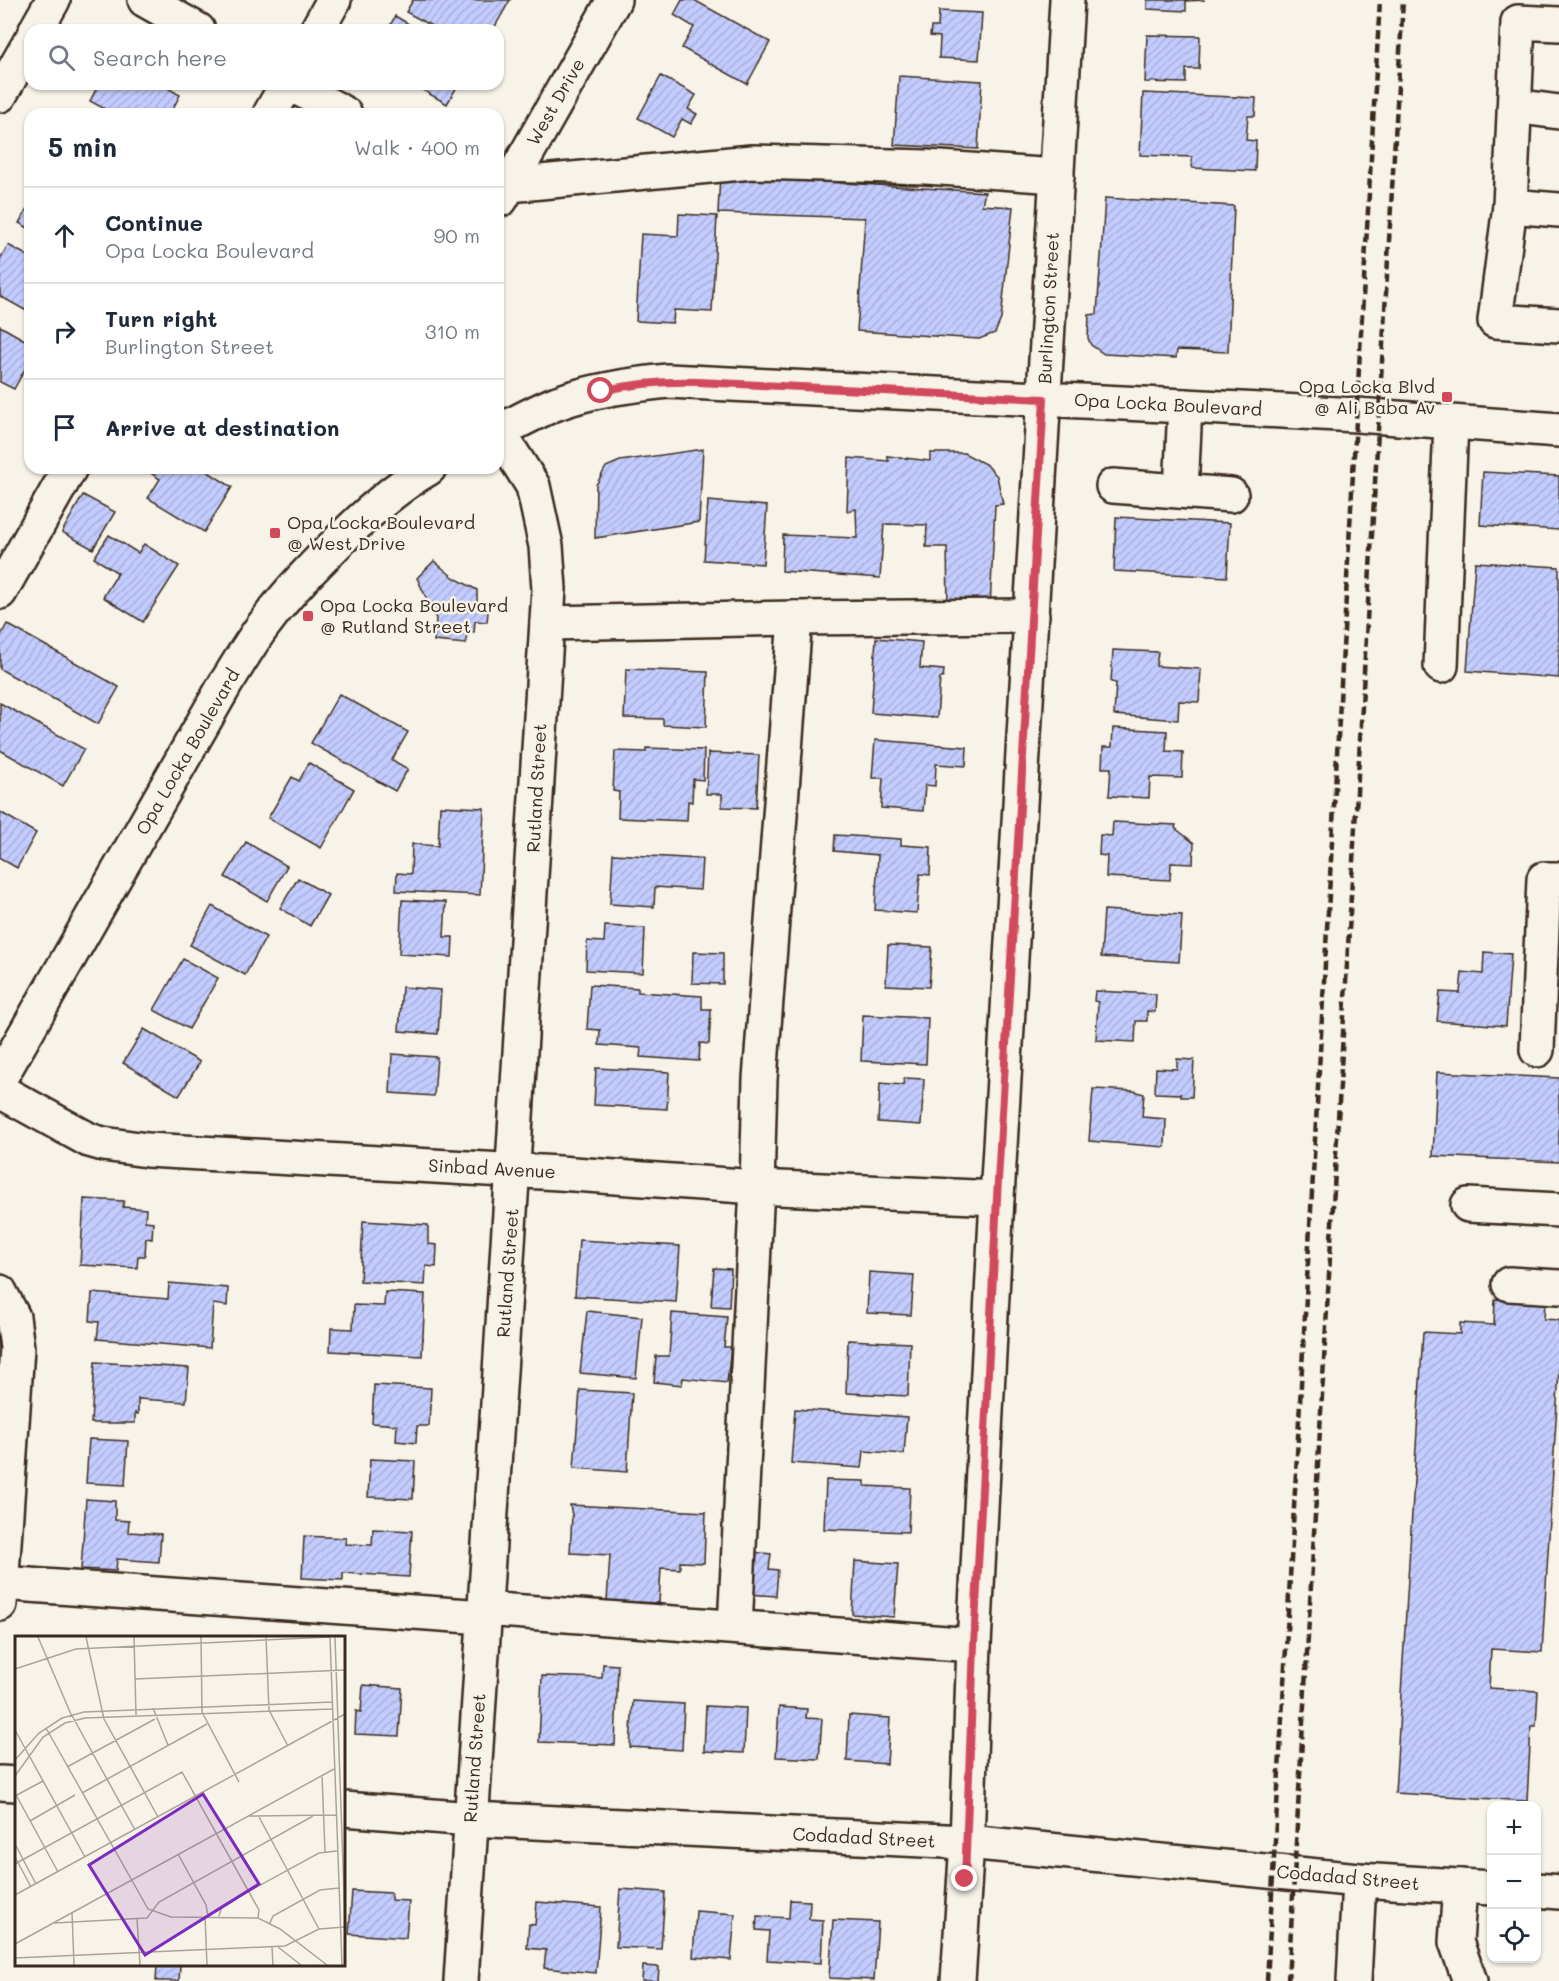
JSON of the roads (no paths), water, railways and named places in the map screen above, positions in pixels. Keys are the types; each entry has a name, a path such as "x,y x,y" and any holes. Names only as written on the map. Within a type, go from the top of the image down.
{"street":[{"path":"39,24 53,0"},
{"path":"146,0 188,24"},
{"path":"320,24 334,0"},
{"name":"West Drive","path":"504,188 614,0"},
{"name":"Burlington Street","path":"958,1981 967,1842 974,1645 997,1198 1067,0"},
{"path":"1559,24 1518,22 1510,206 1495,321 1559,325"},
{"path":"0,95 24,53"},
{"path":"274,108 285,90"},
{"path":"300,90 334,108"},
{"path":"1515,106 1559,111"},
{"path":"504,191 667,168 752,162 927,167 1057,176"},
{"path":"1510,206 1559,210"},
{"name":"Opa Locka Boulevard","path":"504,429 557,403 623,386 668,381 1185,406 1559,430"},
{"path":"1181,491 1185,406"},
{"path":"1441,666 1451,422"},
{"name":"Rutland Street","path":"461,1981 515,1170 547,623 546,546 537,500 533,486 504,441"},
{"path":"0,592 67,474"},
{"name":"Opa Locka Boulevard","path":"0,1078 8,1044 254,639 308,572 357,524 420,474"},
{"path":"1113,486 1231,495"},
{"path":"547,623 1032,616"},
{"path":"735,1627 757,1187 760,1079 795,618"},
{"path":"1537,1050 1544,879 1559,879"},
{"name":"Sinbad Avenue","path":"0,1091 89,1140 128,1148 515,1170 757,1187 997,1198"},
{"path":"1468,1205 1559,1210"},
{"path":"1509,1284 1559,1287"},
{"path":"0,1292 13,1317 17,1348 1,1594 484,1613 735,1627 974,1645"},
{"path":"0,1783 15,1784"},
{"name":"Codadad Street","path":"345,1809 471,1819 967,1842 1359,1880 1476,1887"},
{"path":"1354,1981 1359,1880"},
{"path":"1470,1981 1456,1942 1476,1887"},
{"path":"1541,1890 1559,1892"}],"railway":[{"path":"1267,1981 1380,0"},
{"path":"1288,1981 1403,0"}],"place":[{"name":"Opa Locka Blvd @ Ali Baba Av","path":"1447,397"},
{"name":"Opa Locka Boulevard @ West Drive","path":"275,533"},
{"name":"Opa Locka Boulevard @ Rutland Street","path":"308,616"}]}
